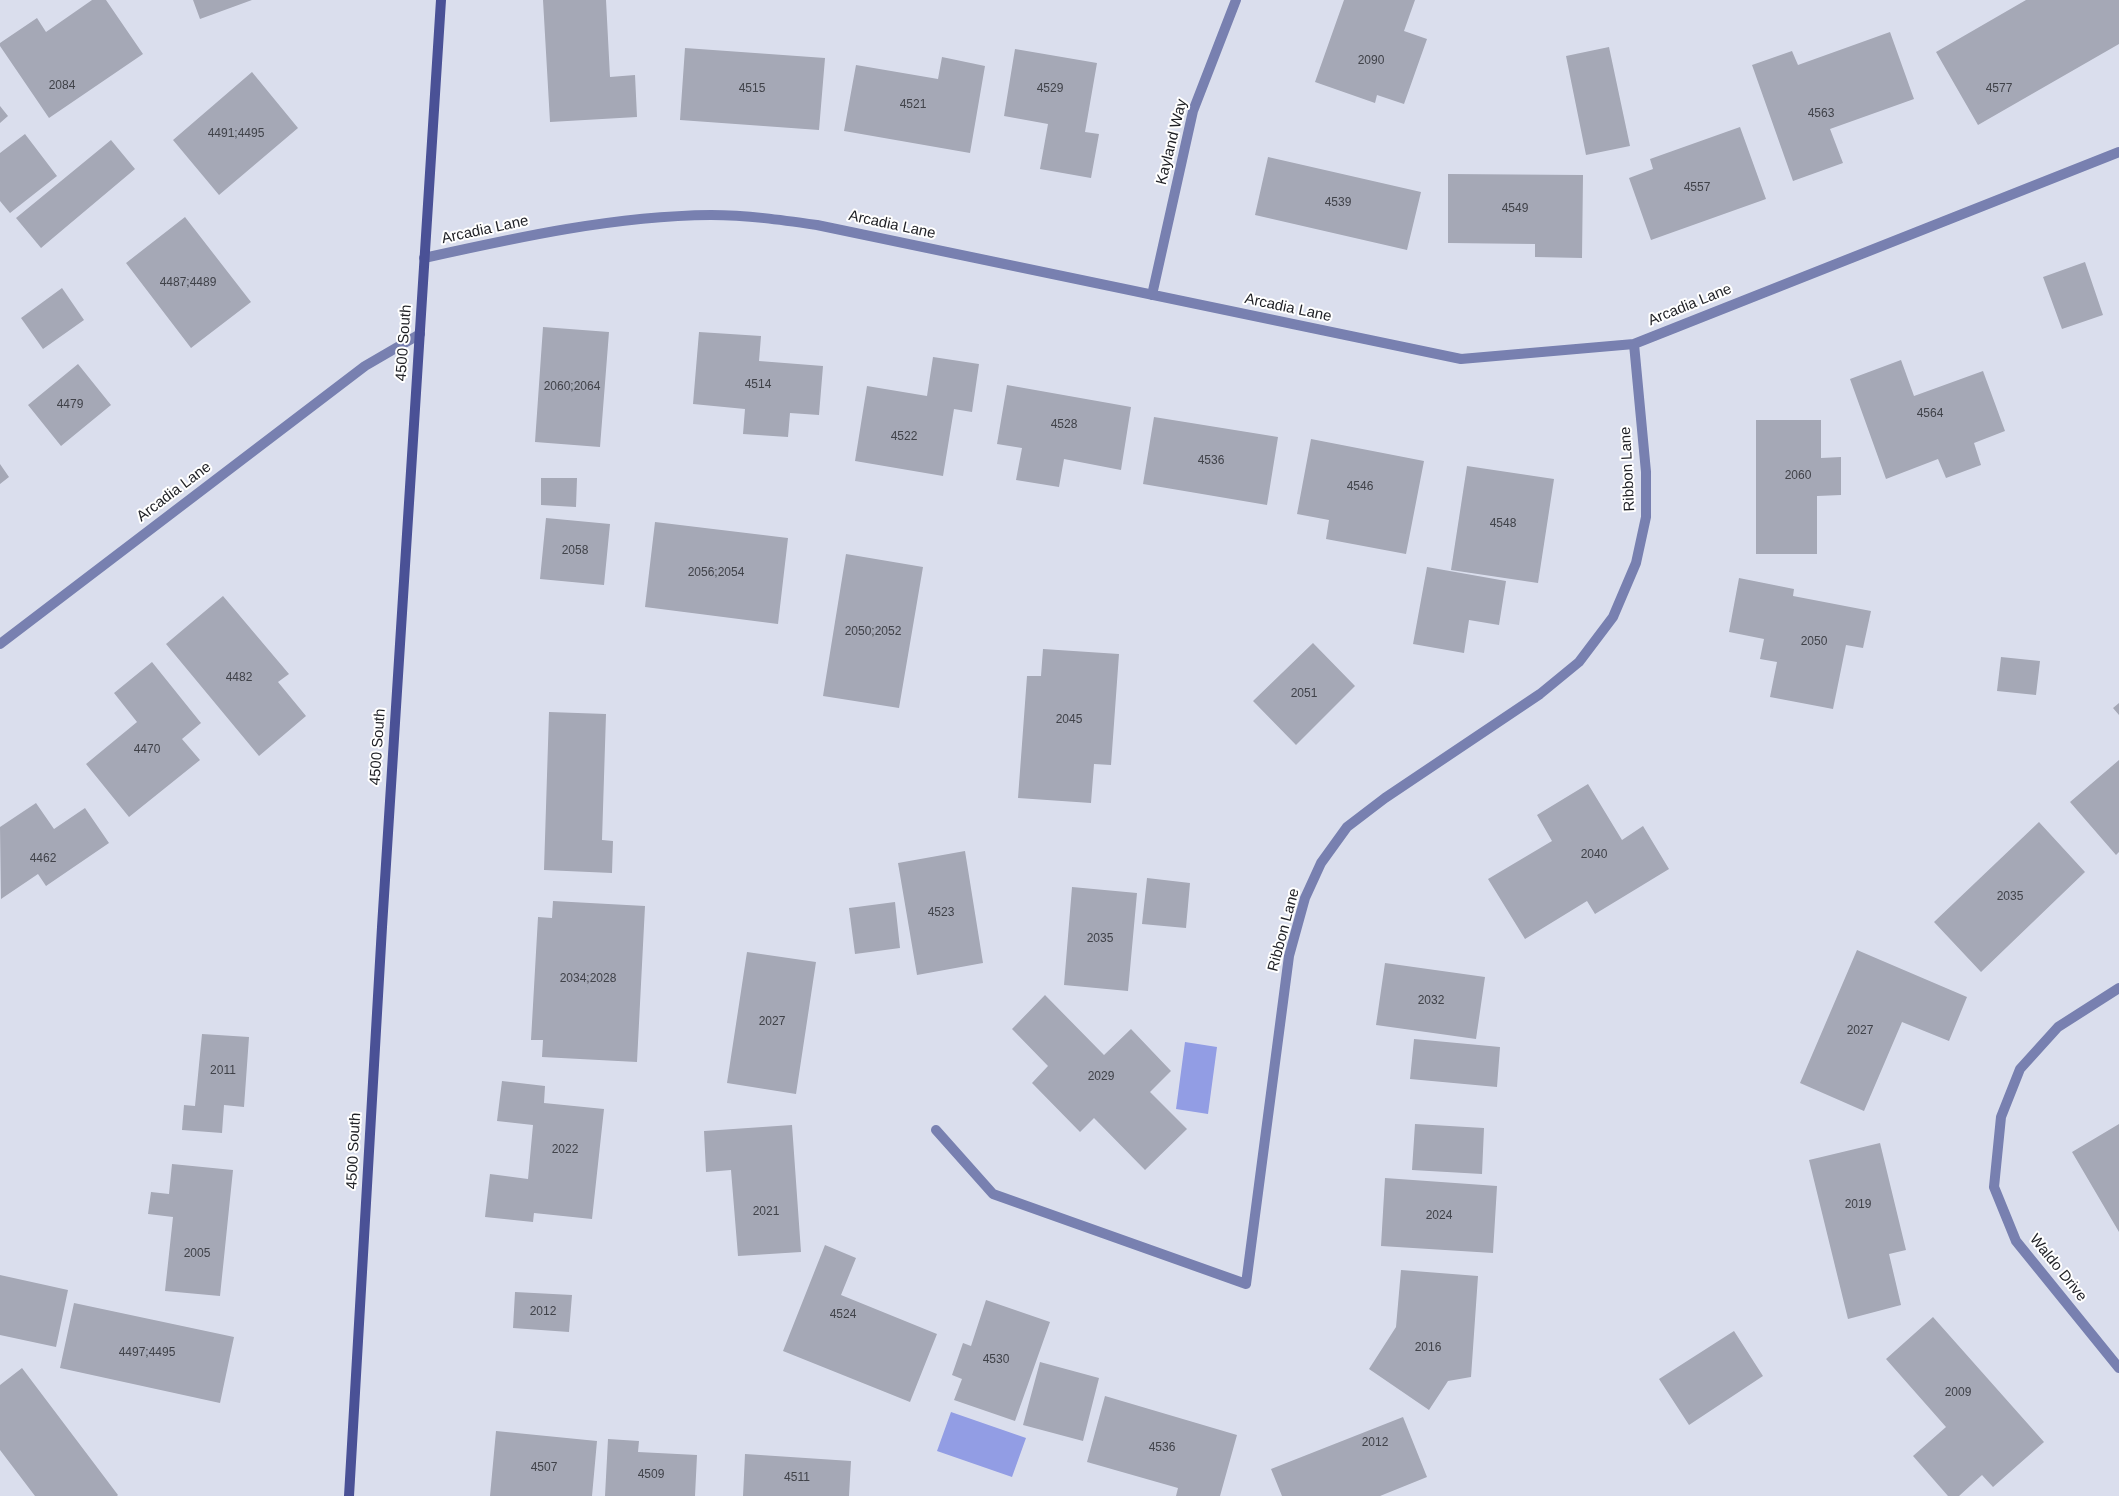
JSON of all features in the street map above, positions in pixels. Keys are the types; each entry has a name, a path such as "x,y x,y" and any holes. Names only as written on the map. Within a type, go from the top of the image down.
{"main road":[{"name":"4500 South","path":"349,1496 382,918 441,0"}],"street":[{"name":"Kayland Way","path":"1152,295 1193,111 1236,0"},
{"name":"Arcadia Lane","path":"424,258 515,238 599,224 711,215 750,217 817,225 1461,360 1634,344 2119,152"},
{"name":"Arcadia Lane","path":"0,644 365,366 420,334"},
{"name":"Ribbon Lane","path":"936,1130 993,1194 1246,1284 1289,956 1306,898 1321,863 1346,827 1385,798 1540,694 1579,662 1613,617 1636,563 1646,516 1646,472 1634,344"},
{"name":"Waldo Drive","path":"2119,988 2058,1027 2020,1069 2000,1117 1994,1188 2016,1241 2119,1368"}],"water":[{"path":"1185,1042 1217,1047 1208,1114 1176,1109"},
{"path":"951,1412 1026,1438 1012,1477 937,1451"}],"building":[{"path":"92,0 106,0 143,54 49,118 0,46 0,43 37,18 46,32"},
{"path":"193,0 252,0 200,19"},
{"path":"543,0 606,0 610,77 635,75 637,117 550,122"},
{"path":"1344,0 1415,0 1404,31 1427,39 1404,104 1377,95 1375,103 1315,82"},
{"path":"2026,0 2119,0 2119,44 1978,125 1936,52"},
{"path":"1890,32 1914,99 1830,129 1843,163 1793,181 1752,65 1792,51 1798,65"},
{"path":"1609,47 1630,146 1586,155 1566,56"},
{"path":"685,48 825,58 819,130 680,120"},
{"path":"1015,49 1097,63 1085,132 1099,134 1091,178 1040,169 1048,124 1004,116"},
{"path":"942,57 985,66 970,153 844,131 856,65 938,79"},
{"path":"252,72 298,128 219,195 173,140"},
{"path":"0,106 8,116 0,123"},
{"path":"1740,127 1766,199 1651,240 1629,178 1653,169 1650,159"},
{"path":"25,134 57,176 10,213 0,201 0,153"},
{"path":"111,140 135,169 41,248 16,218"},
{"path":"1268,157 1421,192 1407,250 1255,215"},
{"path":"1448,174 1583,175 1582,258 1535,257 1535,244 1448,243"},
{"path":"185,217 251,302 191,348 126,263"},
{"path":"2085,262 2103,315 2062,329 2043,277"},
{"path":"62,288 84,320 43,349 21,318"},
{"path":"543,327 609,332 600,447 535,442"},
{"path":"699,332 761,336 759,361 823,366 819,415 790,413 788,437 743,434 745,409 693,404"},
{"path":"933,357 979,364 972,412 954,409 943,476 855,461 867,386 927,396"},
{"path":"1901,360 1914,396 1983,371 2005,431 1974,443 1981,465 1946,478 1938,459 1886,479 1850,379"},
{"path":"78,364 111,405 61,446 28,405"},
{"path":"1007,385 1131,407 1121,470 1064,459 1059,487 1016,480 1022,448 997,444"},
{"path":"1154,417 1278,437 1267,505 1143,484"},
{"path":"1756,420 1821,420 1821,458 1841,457 1841,495 1817,496 1817,554 1756,554"},
{"path":"1311,439 1424,461 1406,554 1326,539 1329,520 1297,514"},
{"path":"0,464 9,477 0,484"},
{"path":"1467,466 1554,479 1538,583 1451,570"},
{"path":"541,478 577,478 576,507 541,505"},
{"path":"546,518 610,524 604,585 540,579"},
{"path":"655,522 788,538 778,624 645,607"},
{"path":"846,554 923,567 899,708 823,696"},
{"path":"1427,567 1506,581 1499,625 1469,620 1464,653 1413,644"},
{"path":"1739,578 1794,589 1793,596 1871,611 1863,648 1846,645 1833,709 1770,697 1777,662 1760,659 1764,639 1729,632"},
{"path":"223,596 289,674 278,682 306,716 259,756 166,644"},
{"path":"1313,643 1355,686 1296,745 1253,701"},
{"path":"1043,649 1119,654 1111,765 1094,764 1091,803 1018,798 1027,676 1041,676"},
{"path":"2001,657 2040,661 2036,695 1997,691"},
{"path":"152,662 201,723 182,739 200,760 129,817 86,764 137,722 114,693"},
{"path":"2119,703 2119,715 2113,708"},
{"path":"549,712 606,714 602,840 613,841 612,873 544,870"},
{"path":"2119,760 2119,852 2116,855 2070,802"},
{"path":"1588,784 1622,840 1643,826 1669,869 1595,914 1587,901 1525,939 1488,879 1552,841 1537,815"},
{"path":"36,803 54,829 85,808 109,843 46,886 38,874 1,899 0,827"},
{"path":"2039,822 2085,872 1981,972 1934,922"},
{"path":"965,851 983,963 917,975 898,863"},
{"path":"1147,878 1190,883 1186,928 1142,924"},
{"path":"1072,887 1137,893 1128,991 1064,985"},
{"path":"553,901 645,906 637,1062 542,1057 543,1040 531,1040 538,917 552,918"},
{"path":"895,902 900,948 855,954 849,908"},
{"path":"1857,950 1967,997 1949,1041 1902,1022 1864,1111 1800,1083"},
{"path":"747,952 816,962 796,1094 727,1083"},
{"path":"1385,963 1485,977 1476,1039 1376,1025"},
{"path":"1045,995 1104,1055 1131,1029 1171,1071 1150,1092 1187,1129 1145,1170 1094,1118 1080,1132 1032,1083 1048,1066 1012,1029"},
{"path":"202,1034 249,1037 244,1107 224,1105 222,1133 182,1130 184,1105 195,1106"},
{"path":"1414,1039 1500,1047 1497,1087 1410,1079"},
{"path":"502,1081 545,1086 544,1103 604,1109 592,1219 534,1213 533,1222 485,1217 490,1174 528,1179 533,1125 497,1121"},
{"path":"1415,1124 1484,1128 1482,1174 1412,1170"},
{"path":"2119,1124 2119,1232 2072,1152"},
{"path":"792,1125 801,1252 738,1256 731,1170 706,1172 704,1131"},
{"path":"1880,1143 1906,1250 1889,1254 1901,1305 1848,1319 1809,1160"},
{"path":"172,1164 233,1170 220,1296 165,1291 173,1217 148,1214 151,1192 169,1194"},
{"path":"1385,1178 1497,1186 1493,1253 1381,1246"},
{"path":"825,1245 856,1258 841,1295 937,1334 910,1402 783,1351"},
{"path":"1401,1270 1478,1276 1471,1377 1448,1381 1429,1410 1369,1369 1396,1327"},
{"path":"0,1275 68,1290 56,1347 0,1335"},
{"path":"515,1292 572,1295 569,1332 513,1328"},
{"path":"986,1300 1050,1322 1015,1421 954,1400 962,1379 952,1375 963,1343 971,1346"},
{"path":"74,1303 234,1337 220,1403 60,1368"},
{"path":"1933,1317 2044,1442 1993,1487 1982,1475 1959,1496 1948,1496 1913,1456 1946,1427 1886,1359"},
{"path":"1734,1331 1763,1376 1689,1425 1659,1379"},
{"path":"1040,1362 1099,1378 1083,1441 1023,1425"},
{"path":"22,1368 117,1496 35,1496 0,1450 0,1385"},
{"path":"1105,1396 1237,1435 1220,1496 1176,1496 1178,1488 1087,1462"},
{"path":"1403,1417 1427,1477 1380,1496 1282,1496 1271,1469"},
{"path":"496,1431 597,1441 592,1496 490,1496"},
{"path":"608,1439 639,1441 638,1452 697,1455 695,1496 605,1496"},
{"path":"745,1454 851,1461 849,1496 743,1496"}]}
